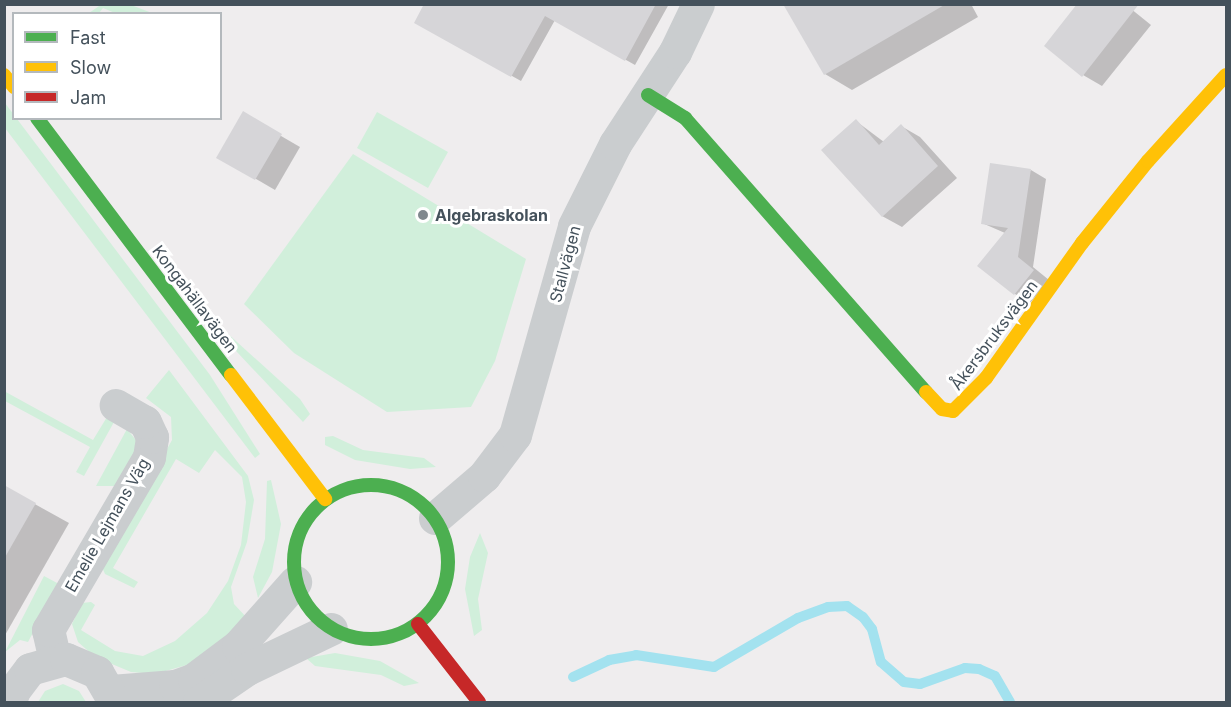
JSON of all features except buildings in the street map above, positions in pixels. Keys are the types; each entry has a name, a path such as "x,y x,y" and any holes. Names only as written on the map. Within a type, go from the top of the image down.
{"street":[{"name":"Stallvägen","path":"435,518 484,476 514,435 574,226 615,144 648,95 698,4"},
{"name":"Åkersbruksvägen","path":"648,95 685,118 927,393 942,409 953,411 986,378 1082,243 1148,161 1227,75"},
{"name":"Kongahällavägen","path":"39,120 325,499"},
{"name":"Emelie Lejmans Väg","path":"55,660 48,630 149,457 152,437 145,422 115,405"},
{"path":"375,484 409,494 435,518 447,549 448,565 440,598 418,624 375,640 352,637 331,629 315,616 295,582 293,558 298,536 309,515 325,499 340,490 375,484"},
{"path":"10,702 14,690 30,669 55,660 88,666 112,697 176,686 194,679 238,646 295,582"},
{"path":"418,624 479,702"},
{"path":"199,702 247,669 331,629"}],"green space":[{"path":"102,4 131,5 149,12 113,12 103,8 100,12 90,12"},
{"path":"5,103 12,112 12,120 18,120 210,375 260,454 255,458 5,128"},
{"path":"377,112 448,152 428,188 357,148"},
{"path":"353,154 526,259 495,361 471,407 387,412 294,353 244,304"},
{"path":"215,322 300,399 310,414 303,422 237,352"},
{"path":"169,370 248,476 254,500 247,542 231,587 234,604 247,618 208,659 155,674 131,672 95,657 78,642 72,624 82,603 91,602 95,605 81,630 115,651 143,656 175,641 207,613 228,581 241,545 246,502 242,477 215,450 199,473 176,459 113,568 138,582 134,588 105,574 102,567 172,440 171,417 146,398"},
{"path":"4,391 93,440 107,417 114,422 84,476 76,472 90,447 5,401"},
{"path":"127,429 139,444 115,486 96,486"},
{"path":"333,436 363,450 424,458 436,467 410,469 355,460 325,445 325,437"},
{"path":"271,480 281,524 272,572 258,598 253,577 265,539 267,481"},
{"path":"480,533 488,553 478,599 482,630 474,636 465,589 470,557"},
{"path":"44,576 59,584 28,642 20,640 5,652"},
{"path":"335,653 380,661 419,683 404,686 381,675 315,666 306,658"},
{"path":"63,684 79,691 86,702 38,702 45,691"}],"waterway":[{"path":"573,677 609,660 636,655 714,667 798,618 828,607 847,606 863,617 872,629 881,662 904,682 920,684 965,668 979,669 995,676 1010,702"}],"traffic: fast":[{"path":"648,95 685,118 926,392"},
{"path":"39,120 231,375"},
{"path":"371,485 386,486 401,491 426,507 442,532 447,547 448,562 447,577 442,592 426,617 401,633 386,638 371,639 356,638 341,633 316,617 300,592 295,577 294,562 295,547 300,532 316,507 341,491 356,486 371,485"}],"traffic: slow":[{"path":"4,75 12,85"},
{"path":"926,392 942,409 953,411 986,378 1082,243 1148,161 1226,75"},
{"path":"231,375 325,499"}],"traffic: jam":[{"path":"418,624 479,702"}],"place":[{"name":"Algebraskolan","path":"423,215"}]}
